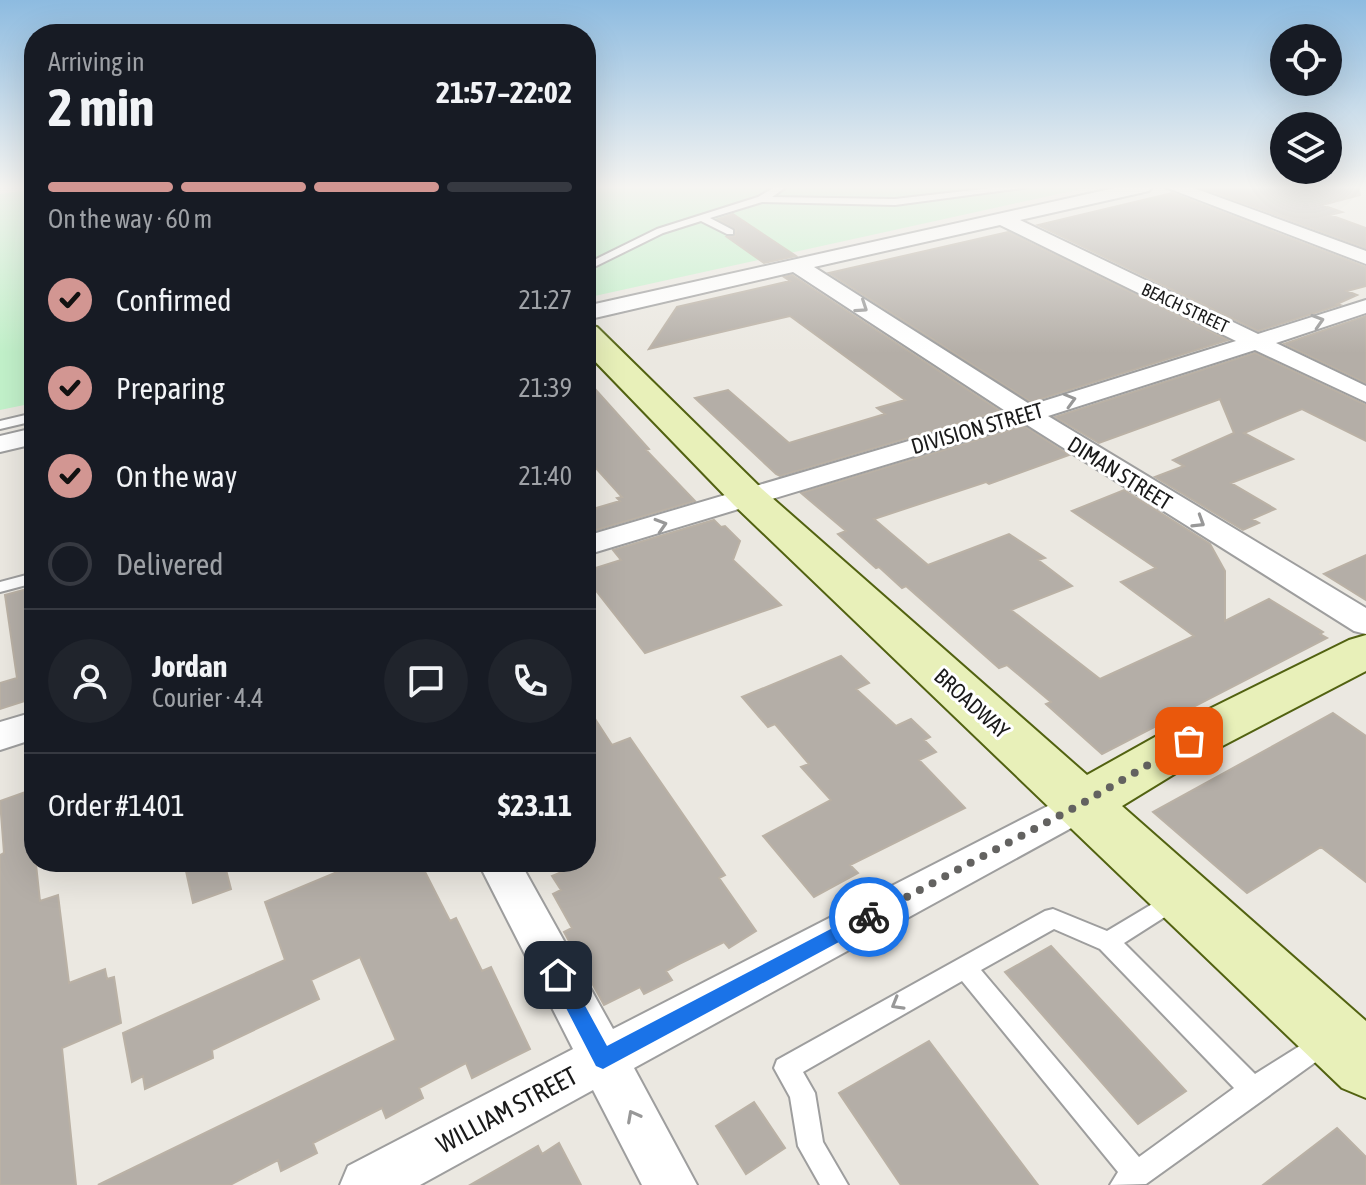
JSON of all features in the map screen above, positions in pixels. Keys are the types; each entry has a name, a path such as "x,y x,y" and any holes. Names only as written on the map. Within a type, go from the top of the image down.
{"main road":[{"name":"BROADWAY","path":"596,344 748,497 1349,1050"},
{"name":"WILLIAM STREET","path":"1081,804 1189,741 1366,651"}],"street":[{"path":"596,311 901,242"},
{"name":"BEACH STREET","path":"1050,242 1366,395"},
{"path":"1324,242 1366,258"},
{"name":"DIMAN STREET","path":"796,265 1026,413 1366,623"},
{"name":"DIVISION STREET","path":"596,543 1134,382 1366,306"},
{"path":"0,444 24,438"},
{"path":"0,736 24,728"},
{"name":"WILLIAM STREET","path":"367,1185 1081,804"},
{"path":"504,872 670,1185"}],"lane":[{"path":"596,263 634,242"},
{"path":"0,425 24,419"},
{"path":"0,587 24,581"},
{"path":"1108,942 1181,895"},
{"path":"835,1185 811,1146 802,1093 786,1068 1053,918 1108,942 1253,1090"},
{"path":"964,966 1130,1180 1253,1090 1349,1050"}],"green space":[{"path":"0,242 24,242 24,405 0,410"},
{"path":"596,242 839,242 596,296"}],"building":[{"path":"735,242 775,242 796,256 764,263"},
{"path":"963,242 1029,242 1228,340 1031,402 829,273"},
{"path":"1074,242 1301,242 1366,267 1366,286 1347,291 1357,295 1337,304 1340,305 1258,331"},
{"path":"1350,242 1366,242 1366,248"},
{"path":"792,275 1000,411 780,476 776,474 695,398 728,390 789,443 885,414 877,408 905,400 790,316 649,349 677,307 790,281 784,277"},
{"path":"1366,316 1366,383 1284,344"},
{"path":"1255,353 1366,405 1366,441 1302,409 1244,433 1293,459 1231,483 1275,509 1252,519 1259,523 1243,530 1155,477 1184,466 1173,460 1234,433 1220,399 1099,443 1055,417"},
{"path":"596,390 649,449 646,450 695,501 596,530 596,508 620,501 617,498 622,497 596,468"},
{"path":"1024,426 1069,455 989,484 986,482 874,519 928,565 1009,534 1045,558 1038,560 1072,586 1011,610 1100,679 1194,636 1121,582 1156,568 1072,511 1124,490 1210,544 1225,571 1225,621 1269,599 1323,632 1320,634 1327,638 1102,754 1046,704 1051,702 1007,665 999,668 906,586 902,588 879,567 876,568 838,534 846,531 801,493"},
{"path":"714,520 740,541 733,560 781,605 645,653 596,591 596,568 621,560 613,550"},
{"path":"1366,555 1366,600 1324,574"},
{"path":"24,590 24,701 0,709 0,683 17,678 5,595"},
{"path":"841,656 869,683 856,689 896,726 911,719 930,737 924,740 936,752 919,760 965,808 850,865 858,873 814,897 763,836 831,800 801,767 809,764 775,724 768,727 742,697"},
{"path":"1333,713 1366,736 1366,882 1321,847 1247,893 1153,812"},
{"path":"596,720 612,745 630,738 725,875 719,878 756,931 729,948 724,942 666,971 672,980 644,994 640,987 604,1005 564,932 572,928 553,894 561,890 552,876 562,872 596,872"},
{"path":"24,792 24,872 37,872 40,901 58,895 69,983 105,969 107,979 114,977 121,1023 62,1048 76,1185 0,1185 0,855 4,853 0,801"},
{"path":"186,872 227,872 231,889 193,903"},
{"path":"337,872 425,872 450,921 456,918 482,971 491,967 530,1049 472,1078 466,1063 419,1088 423,1098 386,1118 382,1108 313,1143 317,1153 281,1171 278,1160 230,1185 98,1185 396,1040 360,957 311,980 319,999 212,1050 213,1058 145,1089 143,1076 132,1082 123,1033 285,960 265,902"},
{"path":"1051,946 1186,1091 1138,1124 1005,972"},
{"path":"929,1041 1038,1185 901,1185 839,1093"},
{"path":"754,1102 785,1148 746,1174 716,1126"},
{"path":"1337,1128 1366,1157 1366,1185 1263,1185"},
{"path":"559,1143 581,1185 470,1185 538,1146 542,1154"}],"way so far":[{"path":"869,917 1081,804 1189,741"}],"route":[{"path":"558,975 603,1059 869,917"}]}
